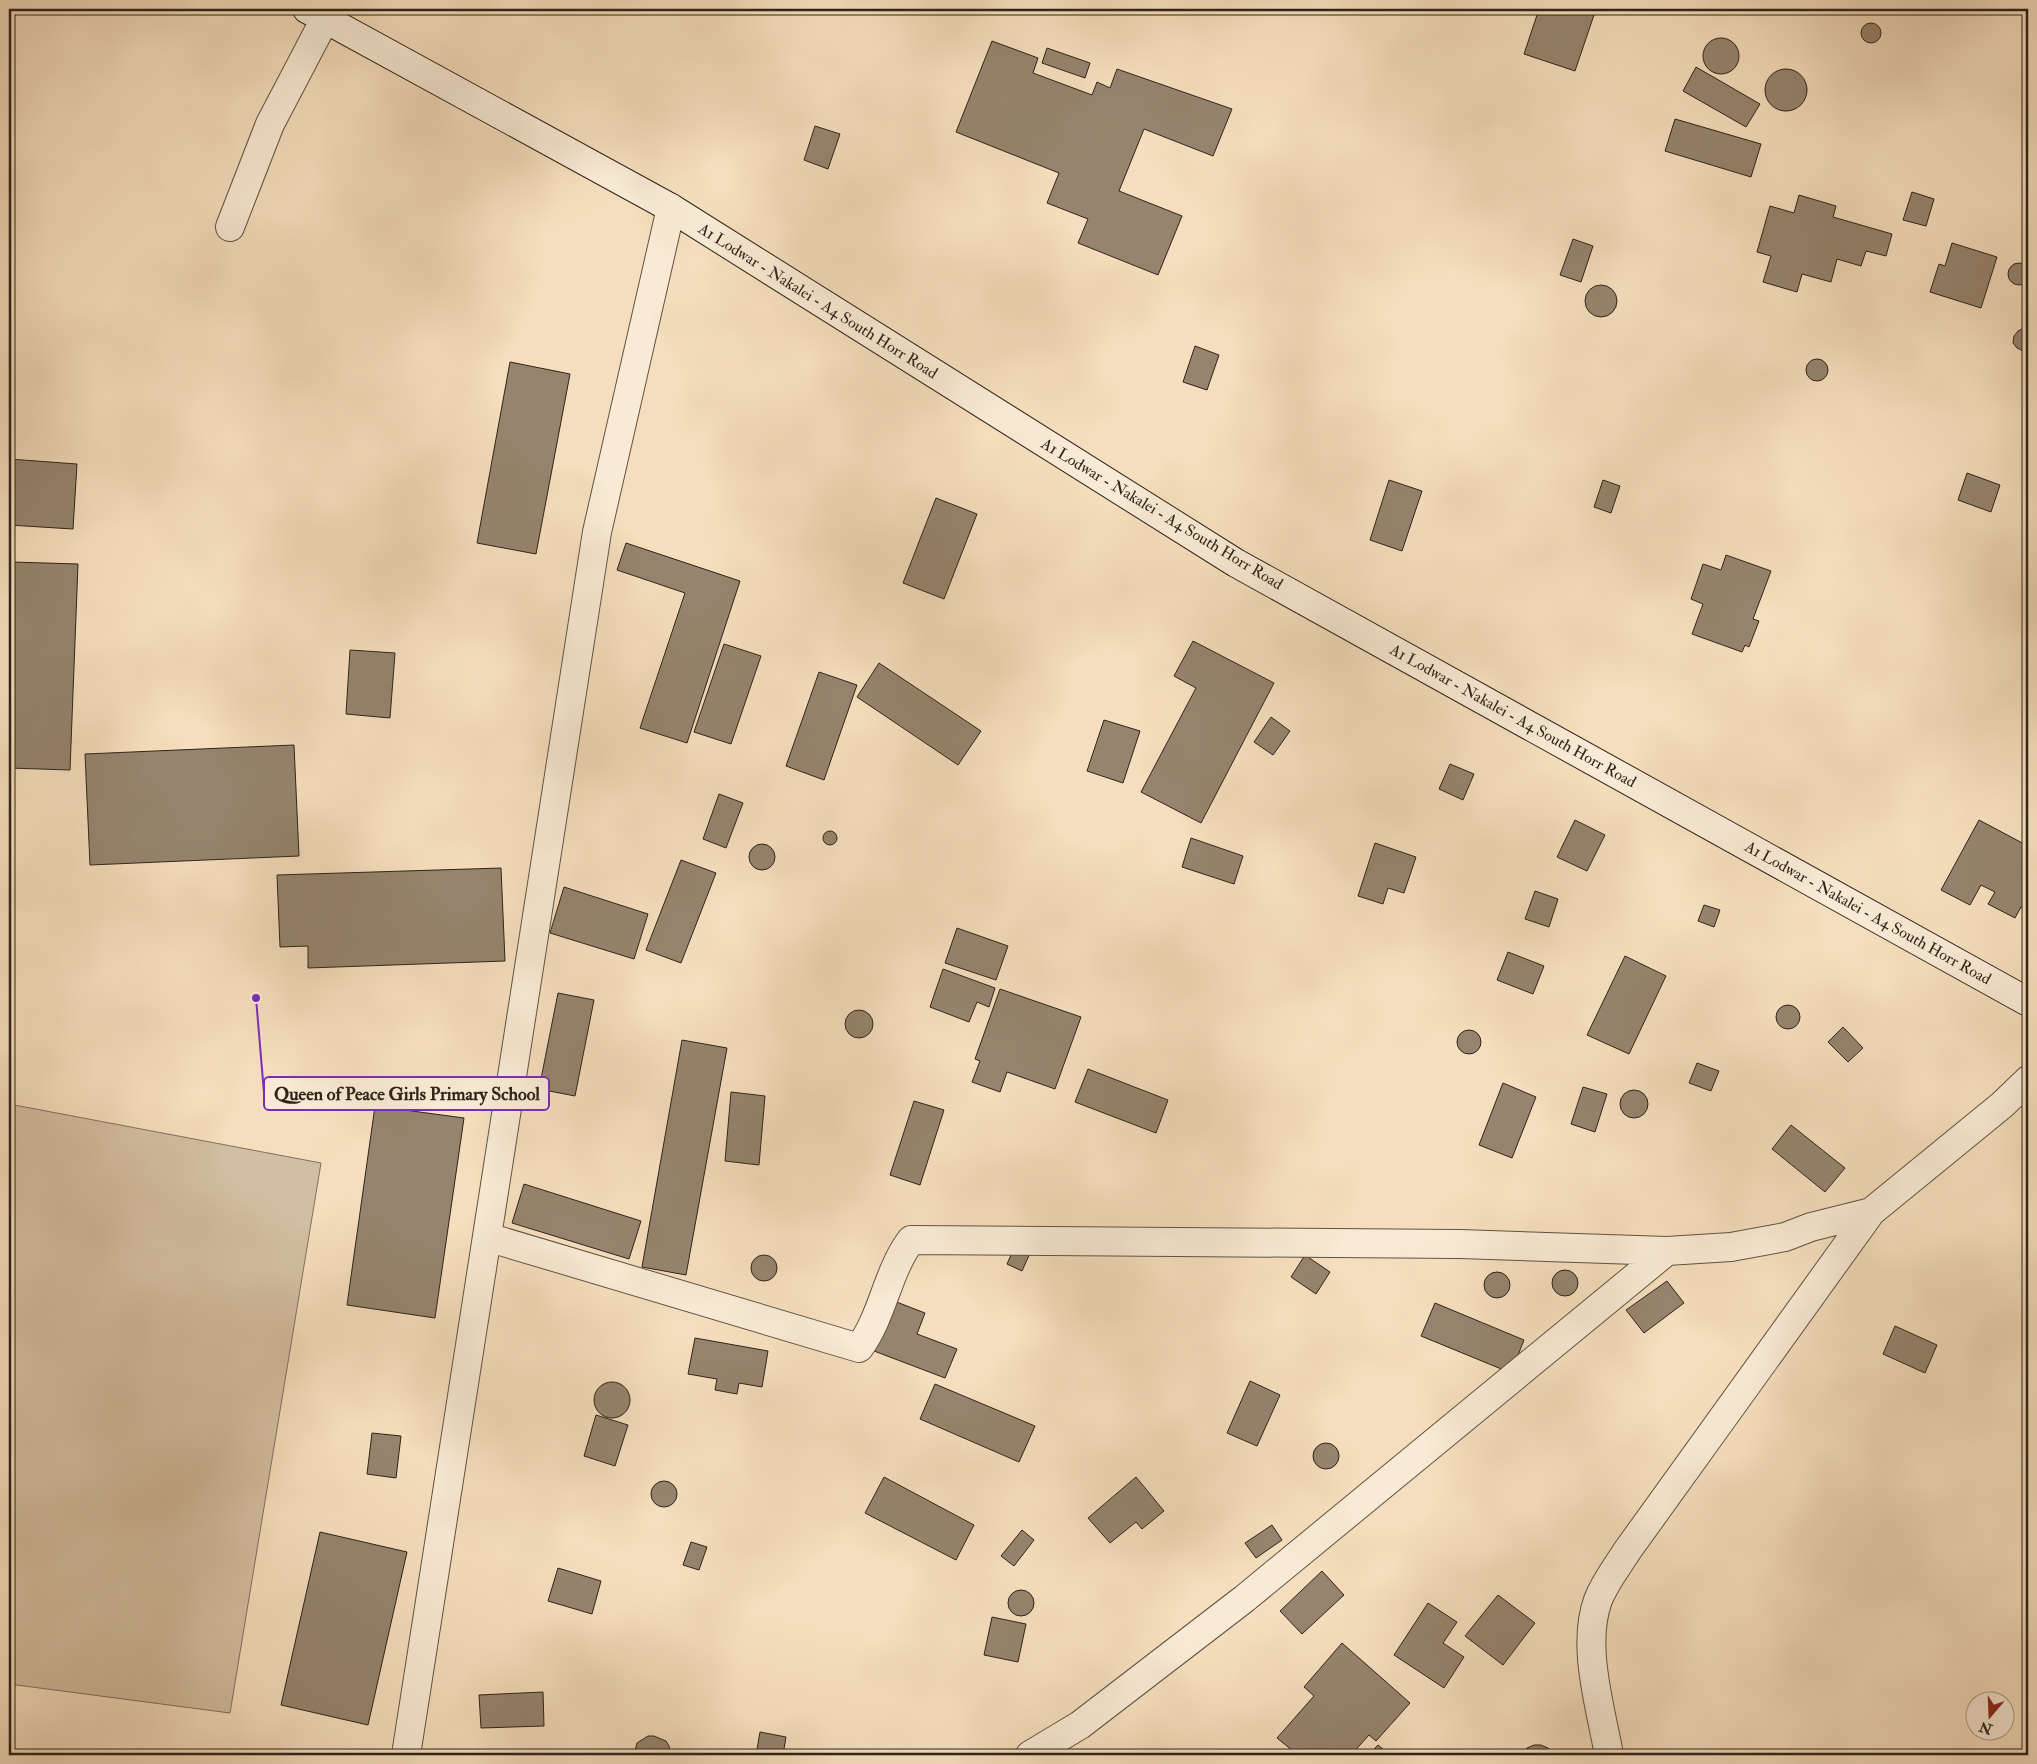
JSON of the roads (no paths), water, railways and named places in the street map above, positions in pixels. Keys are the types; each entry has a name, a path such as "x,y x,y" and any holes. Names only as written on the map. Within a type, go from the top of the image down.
{"street":[{"name":"A1 Lodwar - Nakalei - A4 South Horr Road","path":"316,14 671,208 1236,563 2028,1002"},
{"path":"230,228 270,124 316,14"},
{"path":"406,1755 597,532 671,208"},
{"path":"1609,1755 1592,1662 1593,1616 1604,1585 1871,1212 2002,1106 2028,1080"},
{"path":"487,1236 859,1348 866,1339 892,1276 911,1240 1460,1244 1667,1251 1731,1247 1759,1243 1871,1212"},
{"path":"1030,1755 1080,1726 1244,1599 1667,1251"}],"place":[{"name":"Queen of Peace Girls Primary School","path":"256,998"}]}
